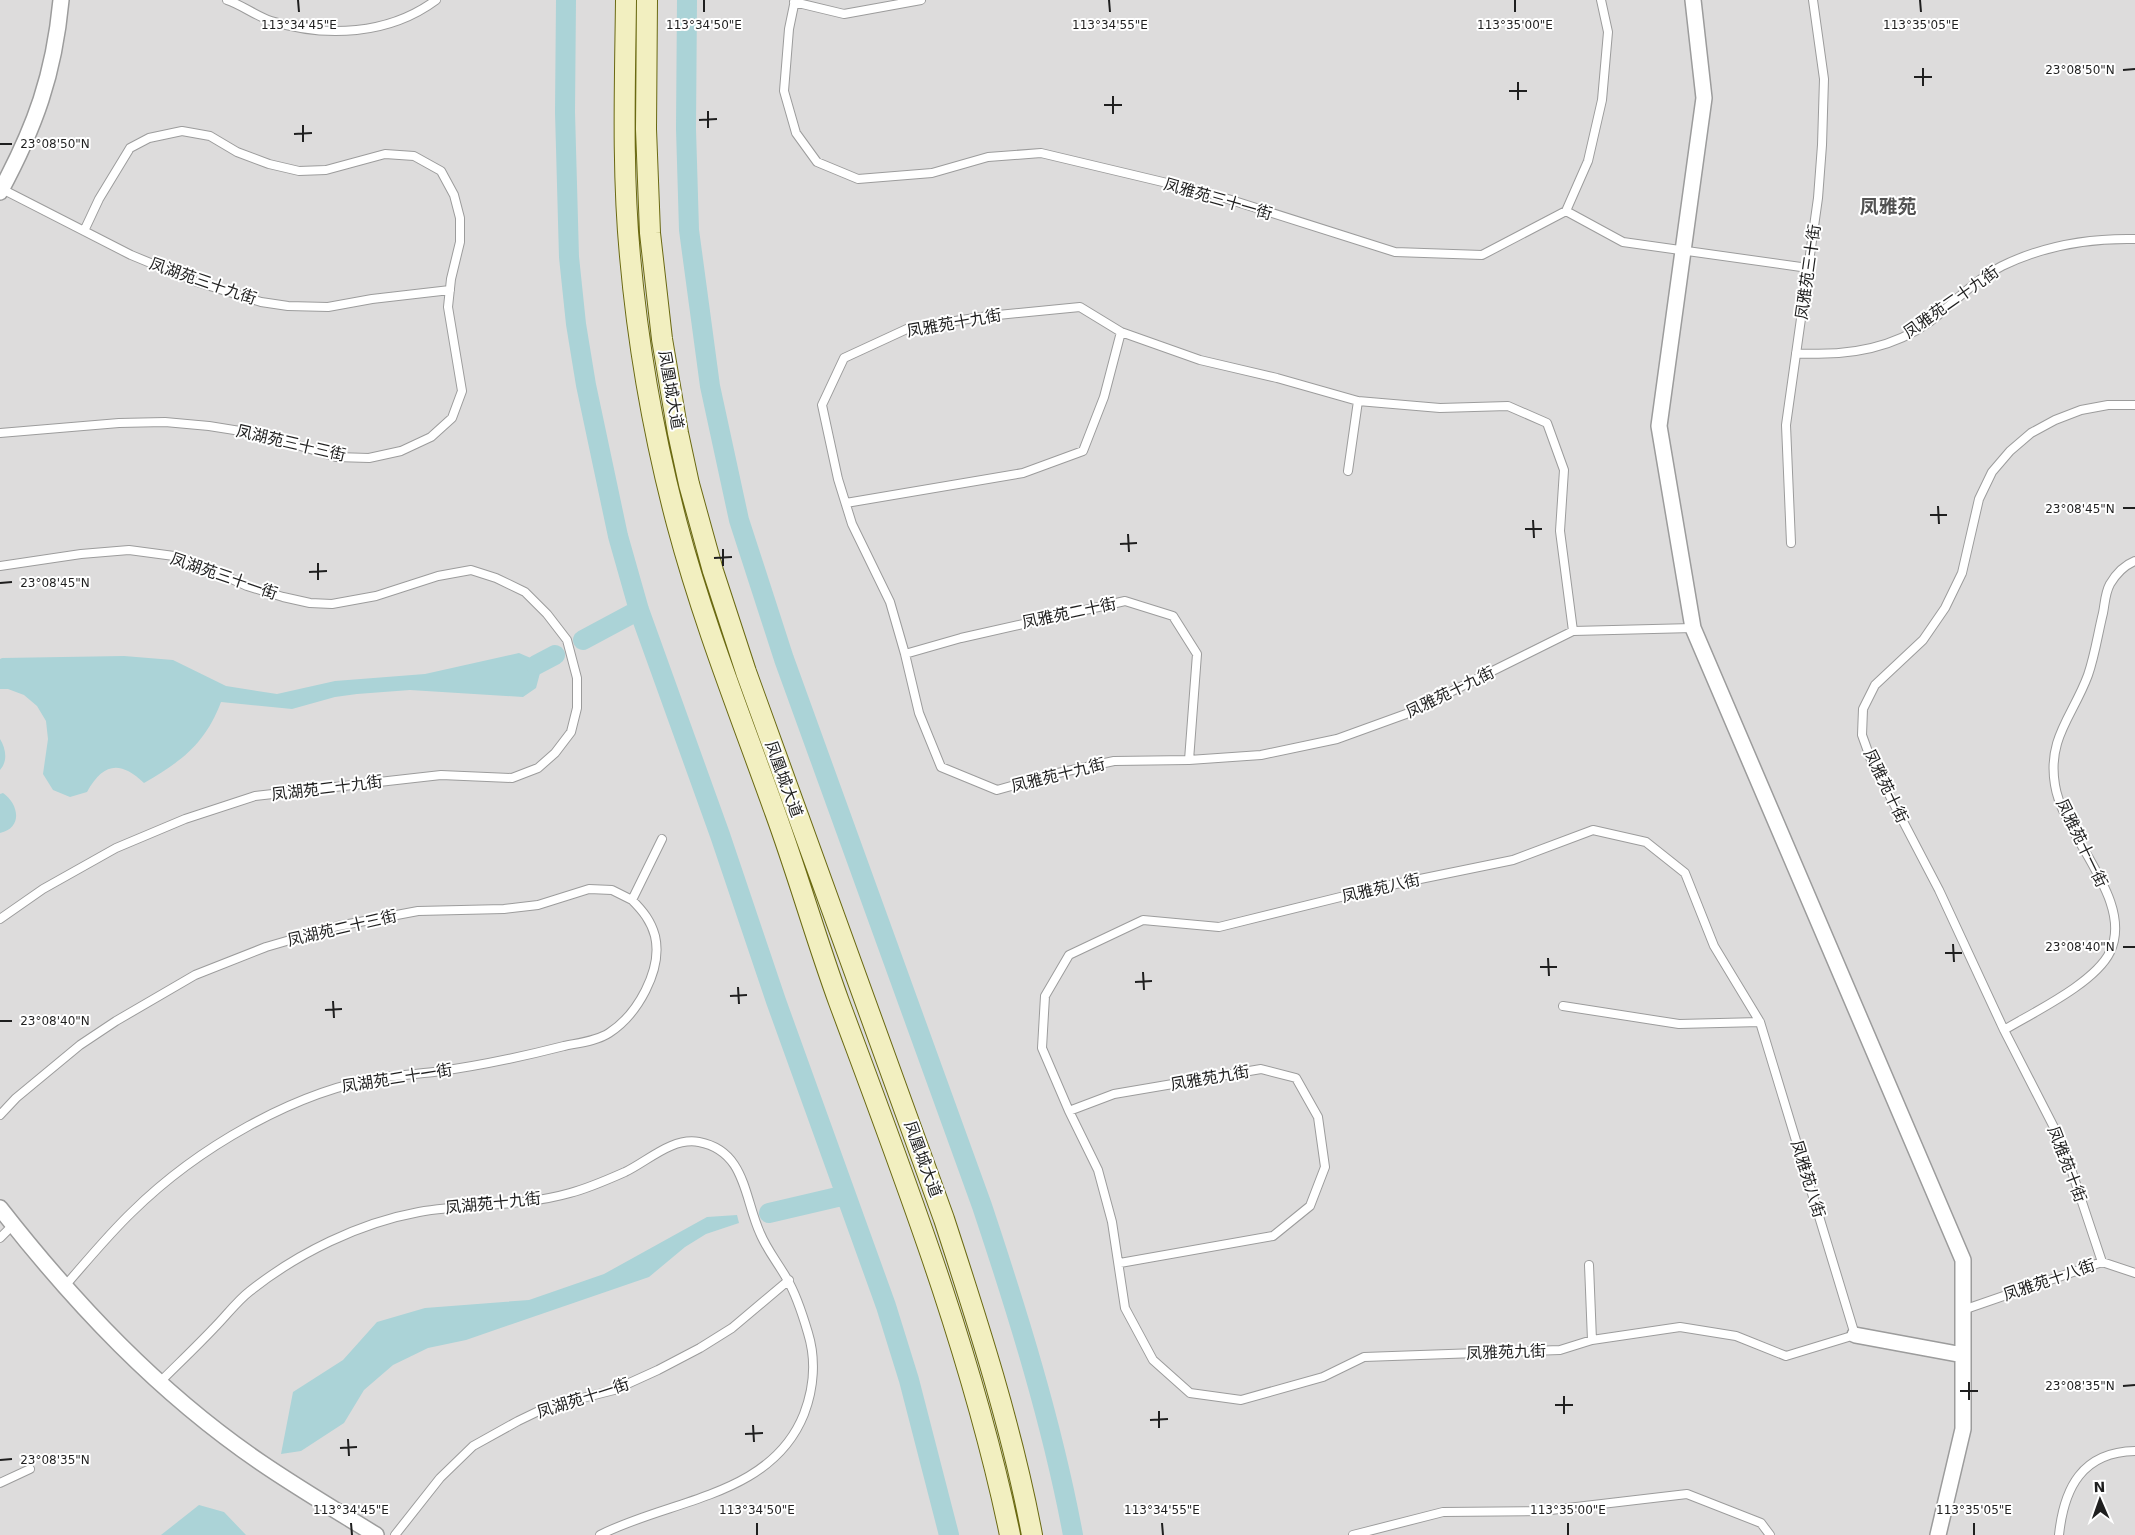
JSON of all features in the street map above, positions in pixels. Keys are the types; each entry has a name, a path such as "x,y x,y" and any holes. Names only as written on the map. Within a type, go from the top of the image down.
{"main road":[{"name":"凤凰城大道","path":"626,0 624,112 629,252 645,374 676,522 696,592 732,697 777,816 832,982 942,1287 972,1381 1010,1535"},
{"name":"凤凰城大道","path":"647,0 646,129 650,233 671,393 700,530 746,672 947,1228 972,1304 1010,1438 1032,1535"}],"street":[{"path":"1,190 28,137 48,83 54,55 61,0"},
{"path":"1693,0 1704,98 1659,426 1693,628 1964,1260 1963,1429 1938,1535"},
{"path":"0,1208 64,1288 100,1326 160,1382 260,1462 376,1535"},
{"path":"1855,1335 1963,1355"}],"lane":[{"path":"227,0 270,21 310,31 343,31 392,22 436,0"},
{"path":"795,1 844,14 920,0"},
{"path":"1601,0 1608,32 1602,100 1588,161 1566,211 1623,242 1808,268"},
{"name":"凤雅苑三十街","path":"1791,543 1786,425 1818,198 1824,79 1813,0"},
{"name":"凤雅苑三十一街","path":"795,1 789,29 784,91 796,133 817,162 858,179 932,173 988,157 1042,153 1209,194 1395,252 1482,255 1566,211"},
{"path":"84,231 103,192 130,148 149,138 182,132 210,136 237,152 269,164 299,171 326,170 385,154 414,156 441,171 454,195 460,218 460,242 450,290"},
{"name":"凤湖苑三十九街","path":"1,190 105,243 162,268 232,294 261,302 288,306 328,307 372,299 450,290"},
{"name":"凤雅苑二十九街","path":"1796,353 1839,354 1873,348 1898,340 1920,328 1960,294 2002,266 2049,247 2100,238 2135,239"},
{"name":"凤湖苑三十三街","path":"0,433 119,423 165,422 209,426 265,435 336,457 369,458 401,451 431,437 452,418 462,391 448,306 450,290"},
{"name":"凤雅苑十九街","path":"1080,307 1121,332 1200,360 1277,378 1358,401 1440,408 1508,406 1547,423 1564,470 1560,531 1573,631 1406,714 1337,739 1261,755 1188,760 1114,761 1058,773 997,790 941,767 919,713 890,602 852,524 838,479 822,405 844,358 909,328 988,316 1080,307"},
{"path":"846,503 1023,473 1083,451 1104,397 1121,332"},
{"path":"1348,471 1358,401"},
{"name":"凤雅苑十街","path":"2102,1262 2063,1145 2004,1030 1939,890 1871,760 1862,735 1863,709 1875,685 1923,640 1945,608 1962,573 1979,499 1992,472 2010,451 2031,434 2064,416 2081,410 2108,405 2135,405"},
{"name":"凤湖苑三十一街","path":"0,566 81,554 128,550 174,556 214,570 248,586 283,597 310,603 332,604 376,596 438,576 471,570 496,578 525,592 548,614 567,640"},
{"name":"凤雅苑十一街","path":"2004,1030 2097,972 2110,952 2116,929 2114,906 2060,805 2053,767 2055,748 2061,729 2088,676 2105,596 2119,572 2135,561"},
{"name":"凤雅苑二十街","path":"905,654 971,636 1125,601 1173,616 1197,654 1188,760"},
{"path":"1573,631 1693,628"},
{"name":"凤湖苑二十九街","path":"0,919 43,889 116,848 185,819 254,796 441,775 512,778 538,768 555,753 572,732 577,708 578,678 567,640"},
{"name":"凤雅苑八街","path":"1069,1111 1042,1048 1045,996 1069,955 1143,920 1219,927 1381,887 1513,860 1593,830 1646,842 1685,873 1714,946 1760,1022 1855,1335"},
{"path":"632,900 662,839"},
{"name":"凤湖苑二十三街","path":"0,1115 16,1098 80,1045 116,1021 195,975 266,947 338,926 418,911 504,909 538,905 589,889 612,890 632,900"},
{"name":"凤湖苑二十一街","path":"64,1288 132,1212 165,1183 201,1155 247,1128 288,1108 330,1089 383,1077 434,1072 501,1060 580,1043 608,1034 632,1014 647,989 655,959 655,937 653,930 647,916 632,900"},
{"path":"1563,1006 1679,1024 1760,1022"},
{"name":"凤雅苑九街","path":"1120,1263 1273,1236 1310,1206 1325,1167 1318,1117 1296,1078 1261,1070 1114,1094 1069,1111 1098,1170 1112,1222 1120,1263 1125,1308 1152,1360 1190,1393 1241,1400 1323,1377 1364,1357 1560,1350 1592,1340 1680,1327 1736,1336 1786,1356 1855,1335"},
{"name":"凤湖苑十九街","path":"160,1382 249,1292 287,1265 327,1243 370,1225 415,1213 461,1205 538,1200 569,1193 628,1171 674,1144 696,1141 718,1148 734,1163 744,1183 760,1234 789,1280 809,1334 814,1366 810,1398 798,1428 780,1454 754,1475 679,1507 624,1523 600,1535"},
{"path":"0,1238 13,1226"},
{"name":"凤雅苑十八街","path":"1963,1310 2102,1262 2135,1273"},
{"path":"1589,1264 1592,1340"},
{"name":"凤湖苑十一街","path":"396,1535 440,1478 473,1446 547,1407 614,1390 692,1352 732,1328 789,1280"},
{"path":"2059,1535 2064,1501 2078,1476 2101,1459 2114,1454 2135,1451"},
{"path":"0,1483 30,1469"},
{"path":"1353,1535 1443,1512 1542,1511 1687,1494 1761,1523 1770,1535"}],"shaded area":[{"path":"0,0 2135,0 2135,1535 0,1535"}],"water":[{"path":"519,653 533,659 540,673 536,688 523,697 410,690 335,697 292,709 221,702 215,717 200,740 181,759 158,775 144,783 127,771 120,768 112,768 99,775 87,792 70,797 53,790 43,774 48,739 46,721 37,706 24,695 8,689 0,689 0,659 2,658 124,656 173,660 226,686 277,694 335,681 425,674"},
{"path":"0,739 5,755 3,766 0,770"},
{"path":"3,793 13,803 16,815 12,826 0,833 0,794"},
{"path":"737,1215 739,1223 706,1234 685,1247 649,1277 466,1340 428,1348 393,1365 364,1390 344,1423 301,1451 281,1454 293,1392 343,1360 377,1322 425,1308 529,1300 604,1274 707,1217"},
{"path":"199,1505 224,1512 246,1535 161,1535"}],"waterway":[{"path":"566,0 565,112 569,257 576,324 586,385 618,536 639,610 720,835 776,1001 886,1306 909,1380 949,1535"},
{"path":"687,0 686,129 689,230 710,386 739,520 784,659 982,1206 1021,1328 1044,1410 1065,1493 1073,1535"},
{"path":"583,640 639,610"},
{"path":"536,665 555,655"},
{"path":"769,1213 846,1195"}],"district":[{"name":"凤雅苑","path":"1888,206"}]}
